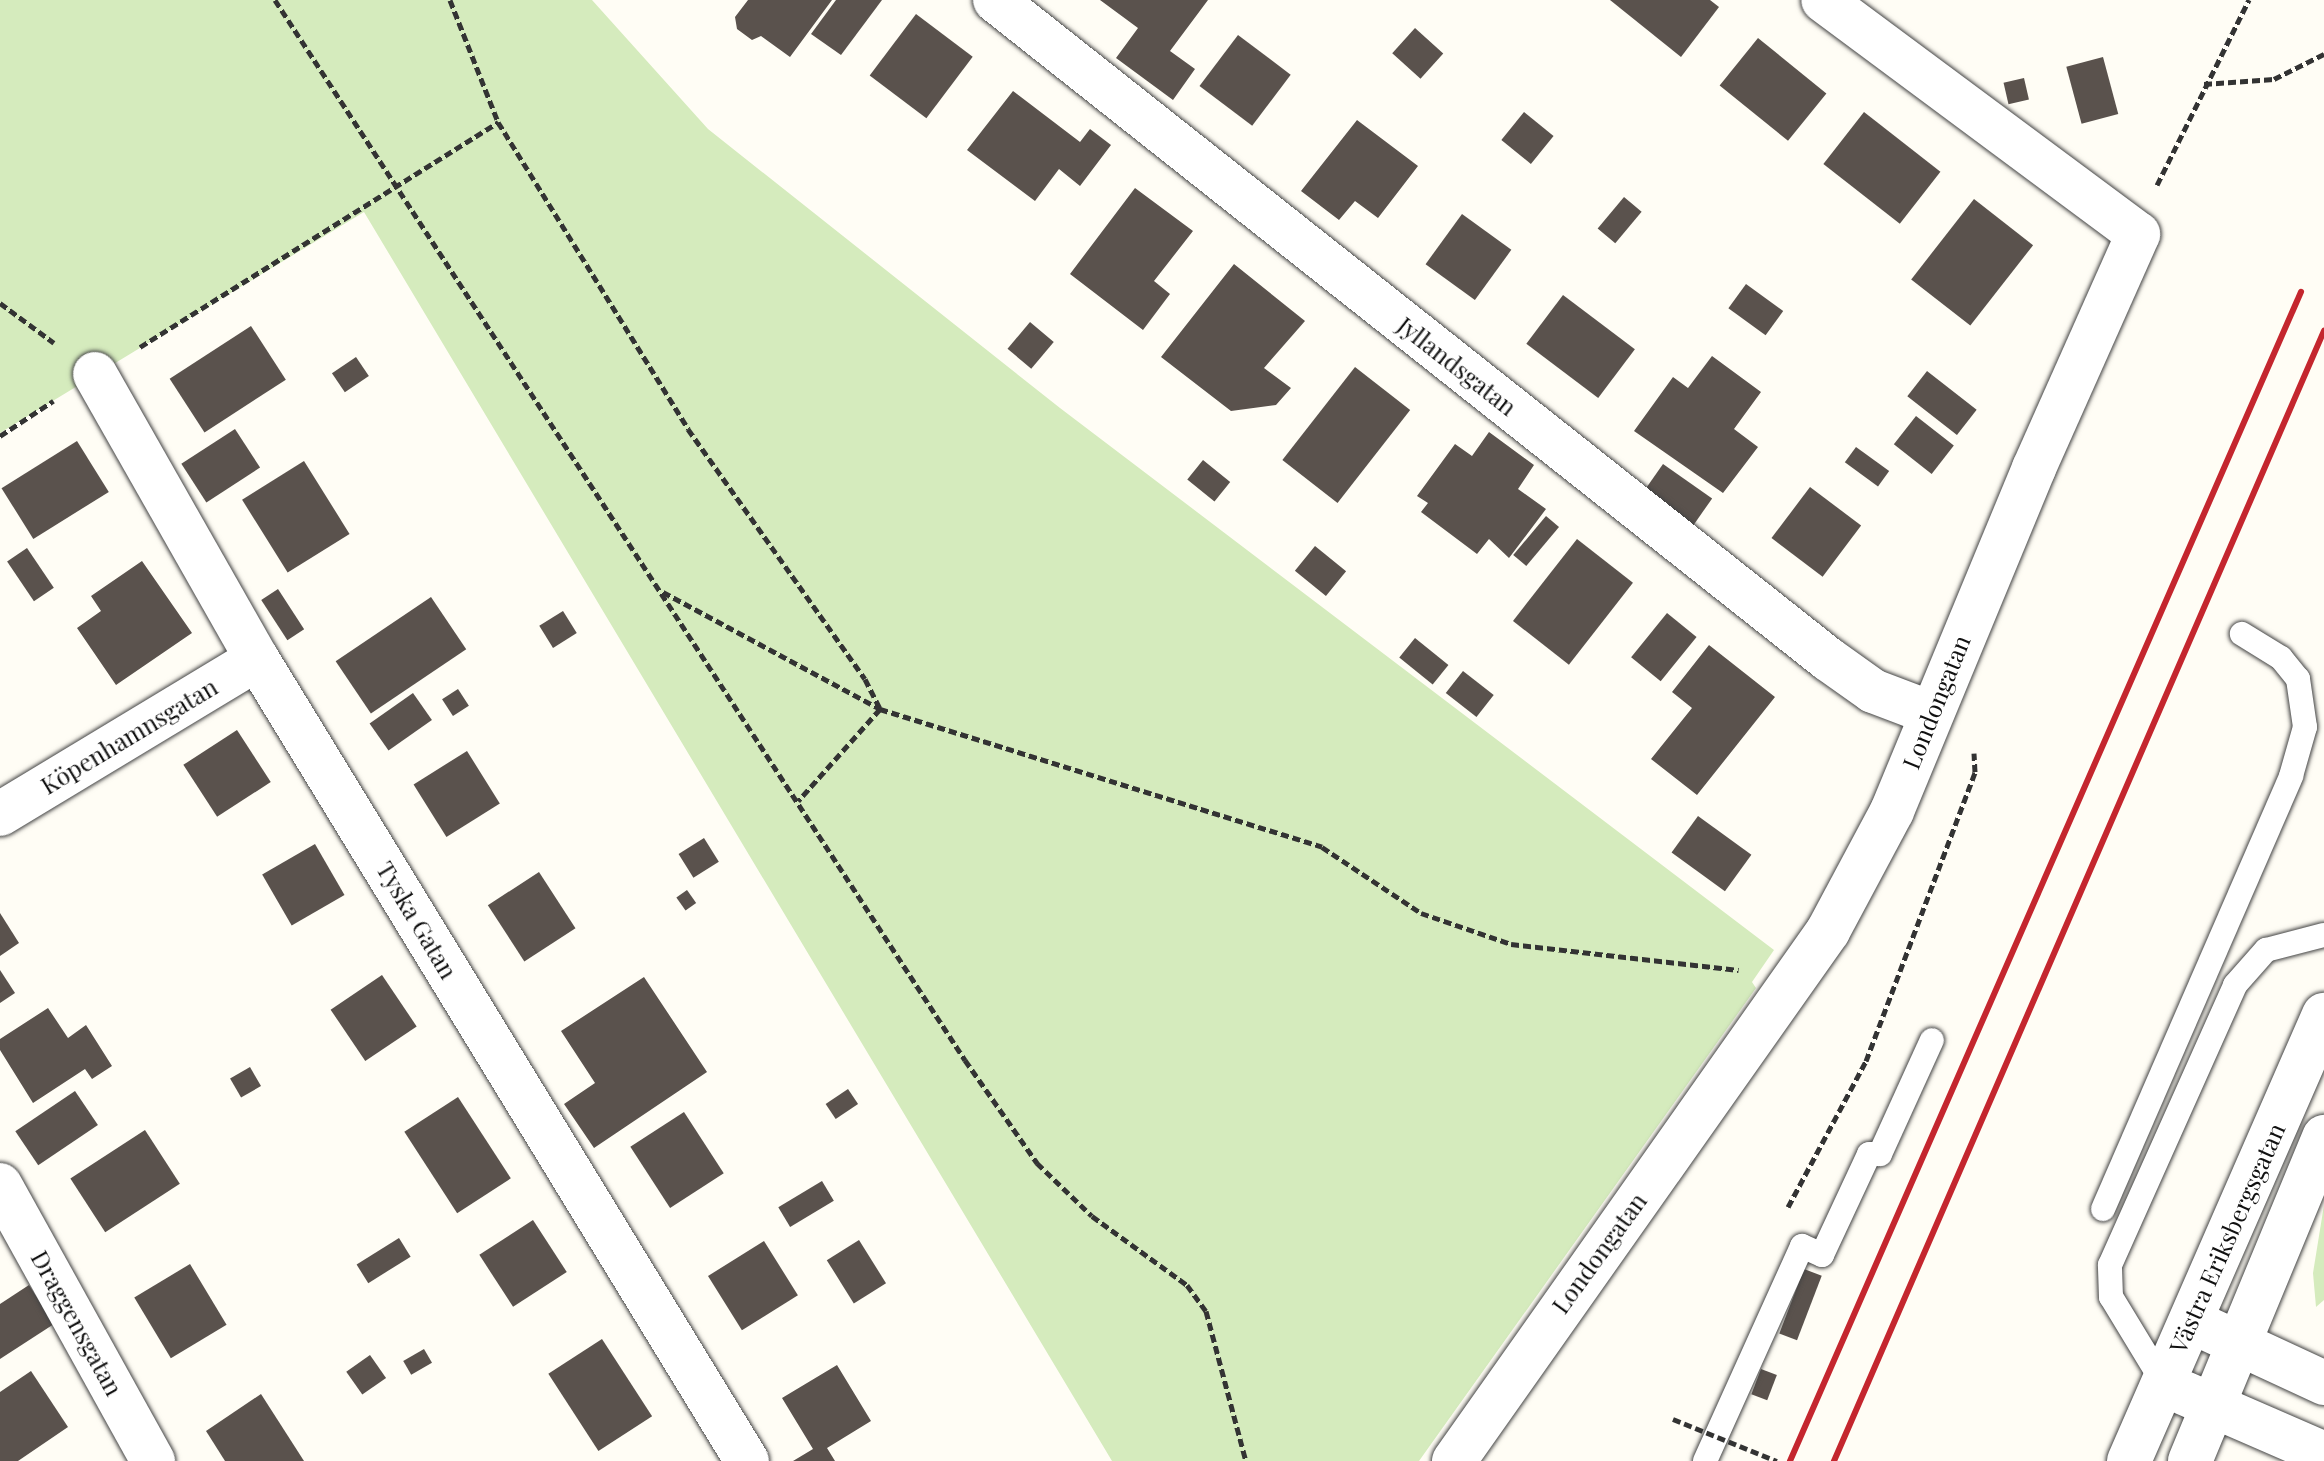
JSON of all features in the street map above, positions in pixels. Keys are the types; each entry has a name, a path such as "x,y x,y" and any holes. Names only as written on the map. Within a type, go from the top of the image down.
{"street":[{"name":"Jyllandsgatan","path":"995,0 1828,659 1873,691 1931,713"},
{"path":"1823,0 2138,234"},
{"name":"Londongatan","path":"1454,1461 1800,975 1892,811 1931,713 2138,234"},
{"name":"Tyska Gatan","path":"95,374 257,659 747,1461"},
{"name":"Köpenhamnsgatan","path":"0,814 257,659"},
{"name":"Västra Eriksbergsgatan","path":"2129,1461 2324,1015"},
{"name":"Västra Eriksbergsgatan","path":"2190,1461 2237,1341 2324,1137"},
{"name":"Draggensgatan","path":"0,1185 153,1461"},
{"path":"2191,1322 2324,1383"},
{"path":"2164,1384 2324,1454"}],"lane":[{"path":"2103,1209 2291,776 2305,727 2298,679 2281,658 2242,634"},
{"path":"2164,1384 2111,1297 2110,1265 2177,1109 2235,985 2266,950 2324,935"},
{"path":"1705,1461 1802,1246 1822,1255 1869,1154 1880,1154 1932,1040"},
{"path":"2153,1092 2177,1109"}],"path":[{"path":"275,0 1037,1163 1092,1216 1187,1285 1206,1311 1246,1461"},
{"path":"450,0 498,122 688,429 865,679 880,709"},
{"path":"2138,234 2204,84 2249,0"},
{"path":"2204,84 2274,79 2324,54"},
{"path":"0,436 396,183 498,122"},
{"path":"0,303 95,374"},
{"path":"661,591 880,709 1322,847 1421,913 1511,944 1800,975"},
{"path":"798,801 880,709"},
{"path":"1866,1061 1919,929"},
{"path":"1673,1419 1777,1461"}],"green space":[{"path":"0,0 592,0 708,129 1060,408 1774,950 1752,982 1756,988 1419,1461 1112,1461 364,212 0,433"},
{"path":"2324,1205 2324,1300 2316,1307 2313,1273"}],"building":[{"path":"748,0 832,0 790,57 761,36 752,40 737,29 735,17"},
{"path":"836,0 882,0 841,55 811,34"},
{"path":"1100,0 1208,0 1170,51 1195,69 1173,100 1116,58 1138,28"},
{"path":"1610,0 1710,0 1719,7 1681,57"},
{"path":"916,14 973,57 926,118 870,75"},
{"path":"1415,28 1443,53 1420,79 1392,53"},
{"path":"1238,35 1291,75 1252,126 1199,86"},
{"path":"1758,38 1826,93 1788,141 1720,85"},
{"path":"2103,57 2118,114 2082,124 2066,67"},
{"path":"2024,78 2029,99 2008,104 2004,83"},
{"path":"1013,91 1080,142 1090,129 1111,145 1080,186 1059,169 1035,201 967,150"},
{"path":"1524,112 1554,136 1531,164 1501,140"},
{"path":"1864,112 1940,172 1900,224 1823,164"},
{"path":"1357,120 1418,166 1378,218 1355,201 1339,220 1301,191"},
{"path":"1135,188 1193,231 1154,281 1170,294 1143,330 1070,274"},
{"path":"1624,197 1642,212 1615,243 1598,228"},
{"path":"1974,199 2033,245 1970,326 1911,279"},
{"path":"1462,214 1511,250 1475,300 1426,264"},
{"path":"1234,264 1305,321 1264,368 1291,388 1276,405 1231,411 1161,357"},
{"path":"1746,284 1783,311 1766,335 1728,308"},
{"path":"1563,295 1635,349 1598,398 1526,344"},
{"path":"1030,322 1054,342 1031,369 1008,349"},
{"path":"251,326 286,380 205,433 170,379"},
{"path":"1712,356 1761,392 1734,429 1758,447 1723,493 1634,431 1673,377 1688,388"},
{"path":"356,357 369,376 345,392 332,373"},
{"path":"1355,367 1410,410 1338,503 1282,460"},
{"path":"1927,371 1977,410 1957,435 1907,396"},
{"path":"1916,416 1954,446 1932,474 1894,444"},
{"path":"235,429 260,468 206,502 181,464"},
{"path":"1489,432 1534,465 1518,489 1546,509 1509,558 1489,539 1477,554 1421,512 1428,503 1417,496 1455,444 1472,456"},
{"path":"77,441 109,492 33,539 2,488"},
{"path":"1856,447 1889,471 1878,486 1845,462"},
{"path":"1203,460 1230,482 1214,501 1187,479"},
{"path":"304,461 350,534 288,573 242,500"},
{"path":"1663,464 1712,498 1693,525 1644,491"},
{"path":"1810,487 1861,526 1823,577 1771,538"},
{"path":"1546,516 1559,527 1526,566 1513,555"},
{"path":"1577,539 1633,583 1569,665 1513,621"},
{"path":"1315,546 1346,571 1326,596 1295,571"},
{"path":"27,548 54,588 34,601 7,561"},
{"path":"142,561 192,633 116,685 77,628 101,611 91,596"},
{"path":"278,589 304,629 287,640 261,600"},
{"path":"431,597 466,649 371,714 336,661"},
{"path":"563,611 577,633 553,648 539,626"},
{"path":"1667,613 1697,637 1661,681 1631,657"},
{"path":"1415,638 1448,665 1433,684 1399,657"},
{"path":"1709,645 1775,697 1697,795 1651,759 1692,708 1672,692"},
{"path":"1463,671 1494,695 1476,717 1446,693"},
{"path":"458,689 469,706 453,716 442,699"},
{"path":"413,693 432,720 389,750 370,723"},
{"path":"237,730 271,782 217,817 183,765"},
{"path":"467,751 500,804 446,837 414,784"},
{"path":"1698,816 1751,855 1725,891 1672,852"},
{"path":"704,838 719,862 693,878 679,854"},
{"path":"315,844 344,895 292,926 262,874"},
{"path":"539,872 575,928 524,961 488,905"},
{"path":"687,890 696,903 686,911 676,897"},
{"path":"0,913 19,943 0,956"},
{"path":"0,970 15,993 0,1003"},
{"path":"382,975 417,1026 365,1061 331,1010"},
{"path":"644,977 707,1072 594,1148 564,1104 595,1083 561,1031"},
{"path":"48,1008 68,1038 86,1025 112,1066 92,1079 85,1069 33,1103 0,1050 0,1039"},
{"path":"250,1067 261,1086 241,1098 230,1078"},
{"path":"848,1089 858,1104 836,1119 826,1104"},
{"path":"75,1091 98,1125 38,1165 15,1131"},
{"path":"458,1097 511,1178 457,1213 404,1132"},
{"path":"684,1112 724,1173 670,1208 630,1147"},
{"path":"145,1130 180,1184 105,1232 70,1178"},
{"path":"822,1181 834,1201 790,1227 778,1207"},
{"path":"533,1220 567,1272 513,1307 479,1255"},
{"path":"399,1238 411,1257 368,1283 357,1264"},
{"path":"859,1240 886,1283 854,1303 827,1260"},
{"path":"764,1241 798,1295 742,1330 708,1276"},
{"path":"190,1264 227,1325 171,1358 134,1297"},
{"path":"1804,1269 1822,1276 1797,1340 1779,1333"},
{"path":"29,1285 54,1324 0,1359 0,1304"},
{"path":"602,1339 652,1416 598,1451 548,1374"},
{"path":"424,1349 432,1363 411,1375 403,1361"},
{"path":"370,1355 386,1378 362,1395 346,1372"},
{"path":"837,1365 871,1421 827,1448 835,1461 793,1461 813,1449 782,1398"},
{"path":"1761,1369 1777,1375 1767,1400 1751,1394"},
{"path":"31,1371 68,1427 18,1461 0,1461 0,1392"},
{"path":"261,1394 304,1461 225,1461 206,1431"}],"railway":[{"path":"1790,1461 2301,292"},
{"path":"1834,1461 2324,331"}]}
